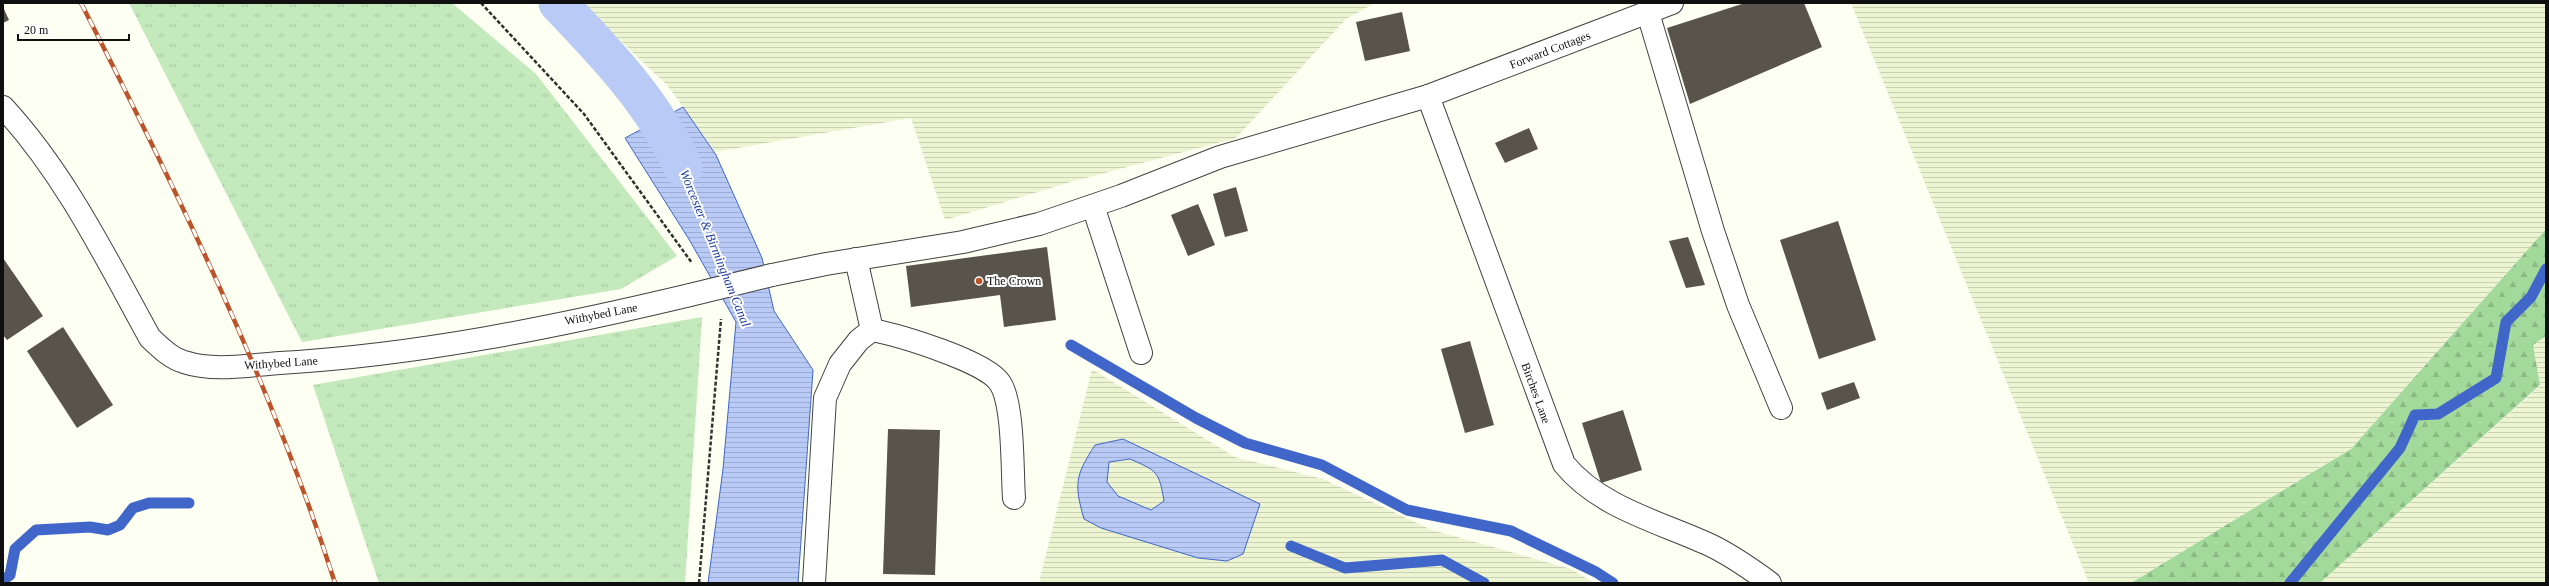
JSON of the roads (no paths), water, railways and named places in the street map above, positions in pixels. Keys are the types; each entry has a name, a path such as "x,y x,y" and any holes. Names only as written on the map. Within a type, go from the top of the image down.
{"street":[{"name":"Forward Cottages","path":"1093,206 1220,157 1428,96 1672,3"},
{"path":"1648,13 1713,231 1738,305 1781,408"},
{"name":"Birches Lane","path":"1428,96 1564,464 1589,489 1639,515 1711,546 1770,583"},
{"name":"Withybed Lane","path":"3,107 26,131 76,206 150,338 164,351 183,362 227,367 292,363 411,350 618,312 772,275 856,259 963,242 1039,224 1093,206"},
{"path":"1093,206 1141,353"},
{"path":"856,259 872,330"},
{"path":"872,330 889,334 981,366 1000,383 1008,404 1014,498"},
{"path":"814,583 825,398 840,364 859,340 872,330"}],"water":[{"path":"683,107 716,155 762,258 774,311 813,370 798,583 708,583 723,469 736,322 690,241 625,138"},
{"path":"1123,439 1260,504 1243,554 1227,561 1198,558 1101,528 1084,519 1079,497 1078,480 1083,465 1095,445","holes":["1130,459 1146,466 1155,473 1158,478 1164,501 1151,510 1118,496 1107,482 1109,462"]}],"waterway":[{"name":"Worcester & Birmingham Canal","path":"558,3 628,80 658,121 683,167"},
{"path":"2290,583 2400,448 2415,415 2438,414 2496,378 2506,322 2531,297 2546,269"},
{"path":"1071,345 1196,418 1245,443 1322,465 1407,510 1511,531 1596,572 1613,583"},
{"path":"3,580 10,575 15,549 36,530 90,527 108,530 120,525 133,508 149,503 189,503"},
{"path":"1291,546 1345,568 1442,560 1484,583"}],"railway":[{"path":"81,3 187,216 252,361 310,508 335,583"}],"place":[{"name":"The Crown","path":"979,281"}]}
